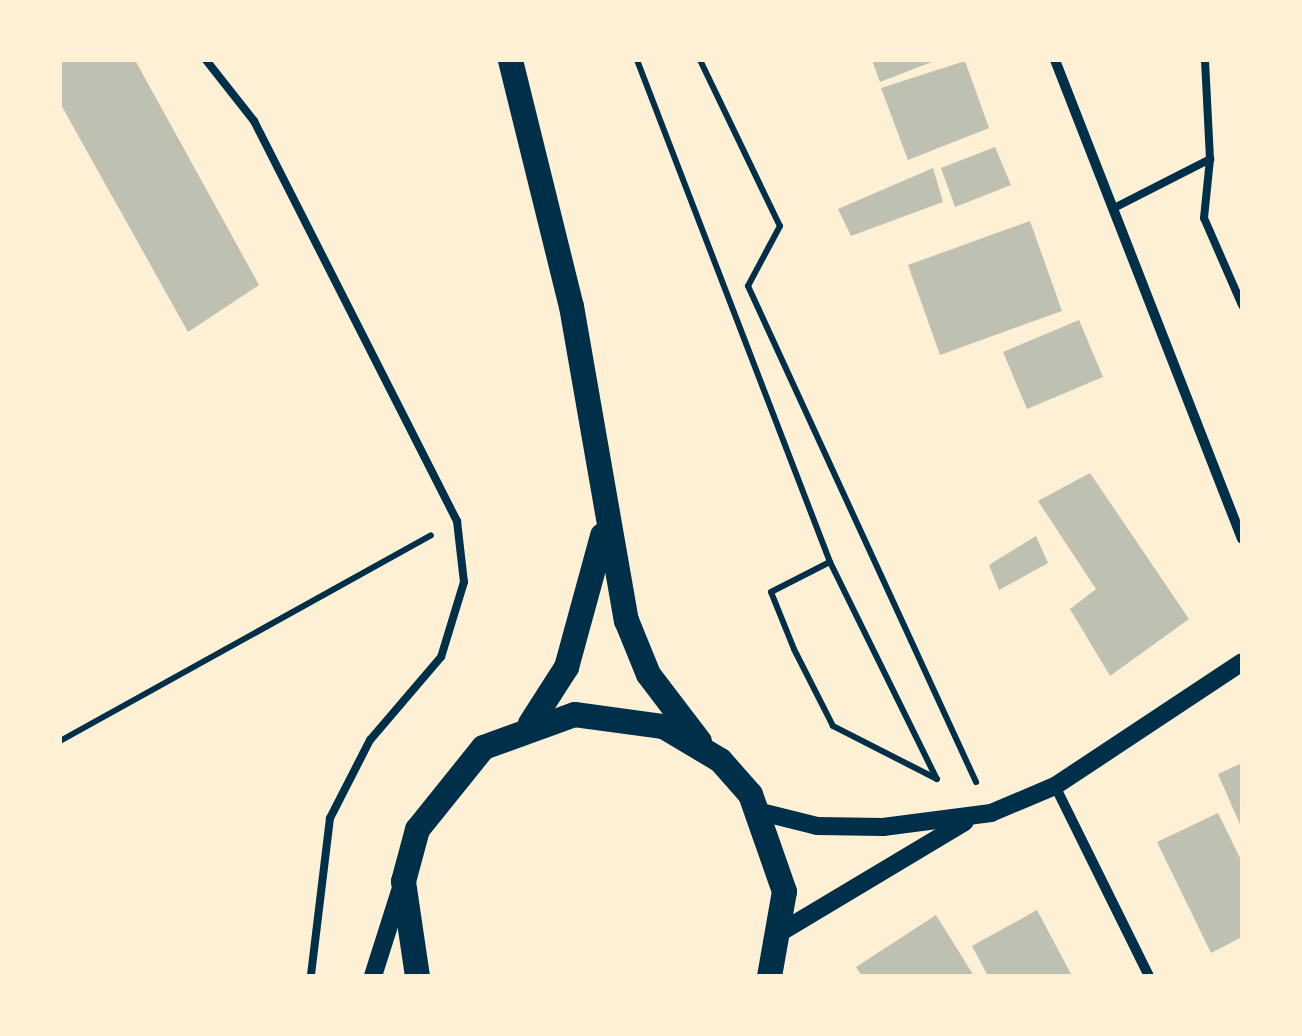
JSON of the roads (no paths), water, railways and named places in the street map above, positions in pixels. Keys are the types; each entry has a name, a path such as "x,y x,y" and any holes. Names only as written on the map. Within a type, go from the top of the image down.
{"main road":[{"path":"510,60 570,306 603,526 648,674 703,748 761,812 782,878 781,932 769,976"},
{"path":"530,723 572,649 603,526"},
{"path":"417,976 404,881 418,829 445,784 483,748 530,723 620,714 703,748"}],"street":[{"path":"1056,60 1242,539"},
{"path":"761,812 817,826 969,819 991,814 1055,786 1242,662"},
{"path":"1055,786 1149,976"},
{"path":"781,932 969,819"},
{"path":"373,976 404,881"}],"lane":[{"path":"206,60 254,122 457,521 464,582 442,657 370,740 330,818 311,976"},
{"path":"1205,60 1210,159 1204,218 1242,306"},
{"path":"1114,208 1210,159"}]}
